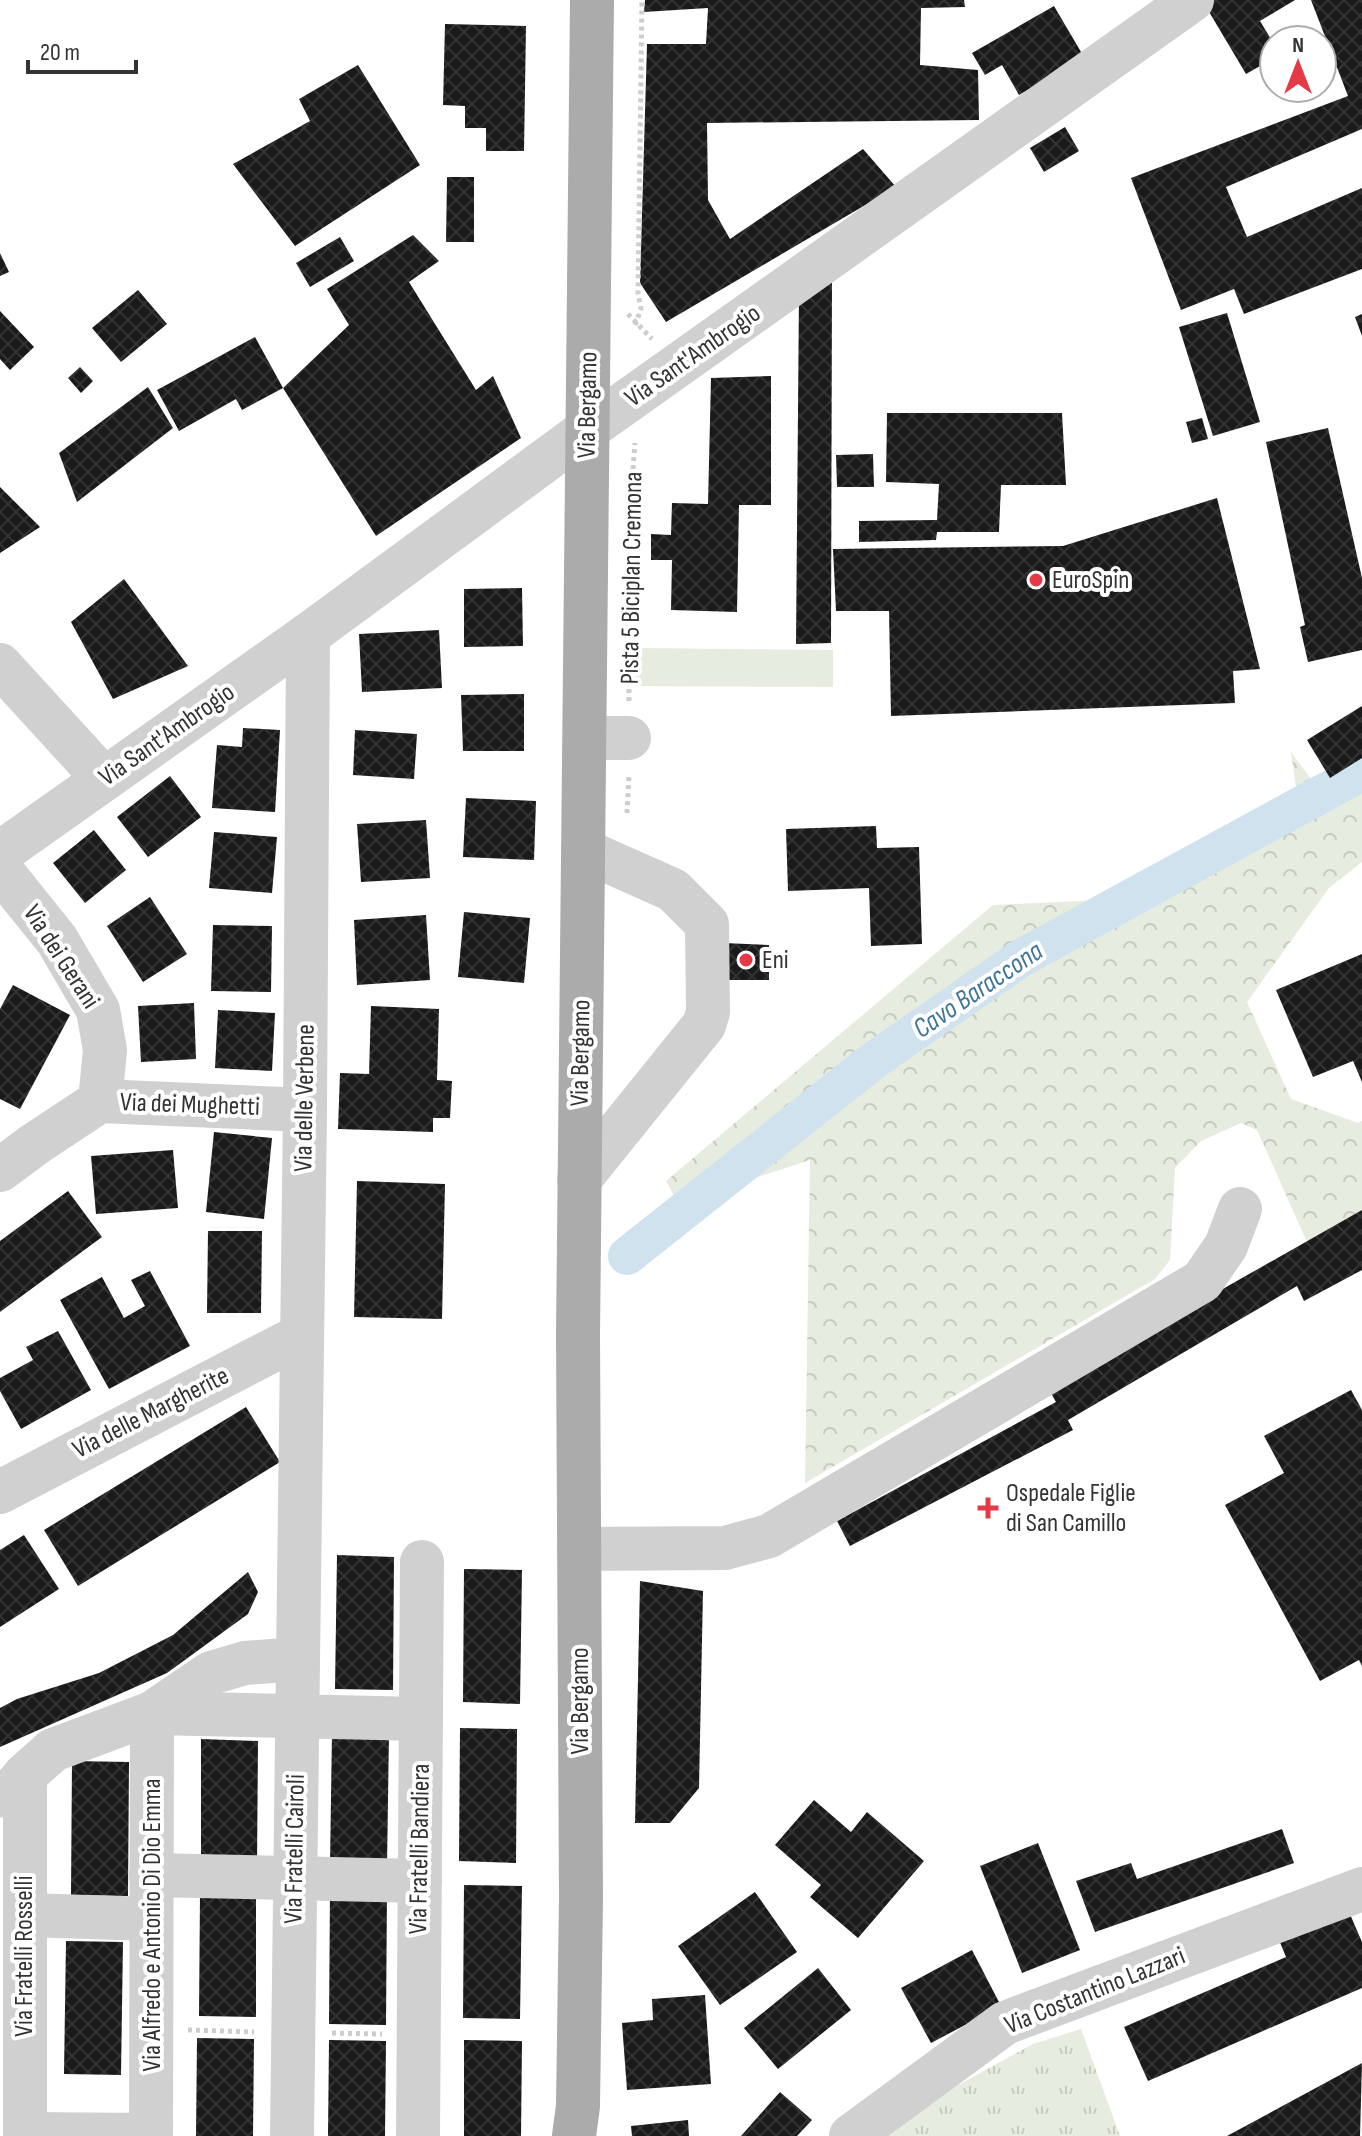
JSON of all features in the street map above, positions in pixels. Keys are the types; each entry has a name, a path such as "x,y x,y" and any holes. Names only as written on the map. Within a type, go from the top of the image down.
{"main road":[{"name":"Via Bergamo","path":"579,2126 579,1180 592,0"}],"street":[{"name":"Via Sant'Ambrogio","path":"0,853 308,635 588,429 1192,0"},
{"name":"Via delle Verbene","path":"299,1561 308,635"},
{"path":"0,665 104,779"},
{"path":"585,738 629,738"},
{"path":"579,1180 704,1025 708,1012 707,924 673,890 583,850"},
{"name":"Via dei Gerani","path":"0,869 57,940 98,1010 105,1050 100,1101"},
{"name":"Via dei Mughetti","path":"0,1170 100,1101 305,1110"},
{"path":"579,1549 725,1548 769,1536 1202,1281 1226,1246 1240,1209"},
{"name":"Via delle Margherite","path":"0,1492 302,1335"},
{"name":"Via Fratelli Cairoli","path":"292,2136 299,1561"},
{"name":"Via Fratelli Bandiera","path":"418,2136 422,1562"},
{"path":"12,1790 53,1750 152,1713 211,1673 245,1663 298,1659"},
{"path":"152,1713 421,1719"},
{"name":"Via Alfredo e Antonio Di Dio Emma","path":"151,2136 152,1713"},
{"name":"Via Fratelli Rosselli","path":"12,1790 25,1915 12,2049 25,2135"},
{"path":"151,1875 420,1881"},
{"name":"Via Costantino Lazzari","path":"851,2136 1005,2023 1362,1889"},
{"path":"25,1915 151,1919"},
{"path":"25,2135 151,2136"}],"path":[{"path":"589,333 620,333 636,324 641,309 638,294 642,0"},
{"path":"623,301 636,324 651,338 663,341"},
{"name":"Pista 5 Biciplan Cremona","path":"629,515 635,443 639,431"},
{"name":"Pista 5 Biciplan Cremona","path":"628,798 629,579"}],"green space":[{"path":"634,648 833,650 833,687 634,686"},
{"path":"1291,752 1331,806 1362,790 1362,862 1329,888 1247,1002 1291,1099 1358,1123 1362,1121 1362,1210 1307,1242 1257,1130 1241,1123 1201,1141 1175,1168 1170,1260 1155,1279 805,1483 810,1160 678,1203 666,1181 993,905 1099,900 1298,801"},
{"path":"1081,2029 1120,2136 875,2136 887,2124 1033,2044"}],"building":[{"path":"645,0 964,0 965,7 921,8 920,65 978,70 979,120 707,123 708,200 730,239 863,149 896,187 666,322 640,283 647,44 706,44 708,8 644,12"},
{"path":"1202,0 1295,0 1258,24 1258,67 1246,74"},
{"path":"1311,0 1362,0 1362,129 1226,187 1247,237 1362,188 1362,269 1244,314 1234,289 1181,310 1131,178 1327,104 1338,104 1338,100 1348,96 1338,70 1338,24 1320,24"},
{"path":"1054,6 1084,57 1019,95 1002,65 985,75 972,53"},
{"path":"445,24 526,26 524,151 486,151 486,128 465,128 465,106 443,105"},
{"path":"358,65 420,165 295,246 233,164 310,121 299,99"},
{"path":"1065,127 1079,151 1044,172 1030,148"},
{"path":"447,177 474,177 474,242 446,242"},
{"path":"413,235 439,261 409,282 476,390 493,376 521,438 376,536 283,388 349,325 327,289"},
{"path":"340,237 354,261 310,287 296,263"},
{"path":"0,253 9,272 0,276"},
{"path":"832,269 831,643 796,644 799,292"},
{"path":"138,290 167,324 121,362 92,328"},
{"path":"0,311 34,347 10,370 0,359"},
{"path":"1227,313 1260,422 1213,436 1179,327"},
{"path":"1362,314 1362,336 1355,317"},
{"path":"255,337 283,388 242,410 236,399 179,431 157,390"},
{"path":"80,367 93,381 81,393 68,378"},
{"path":"771,376 771,505 739,505 737,612 671,610 672,560 651,560 651,534 671,535 672,503 708,504 711,378"},
{"path":"148,387 173,428 77,502 59,453"},
{"path":"887,413 1062,413 1066,485 1001,485 999,532 937,532 936,540 859,542 859,521 937,520 939,484 886,482"},
{"path":"1202,418 1208,439 1192,443 1186,422"},
{"path":"1328,428 1362,578 1362,650 1308,662 1300,627 1305,625 1266,442"},
{"path":"873,454 874,487 837,487 836,455"},
{"path":"0,487 40,527 0,553"},
{"name":"EuroSpin","path":"1217,498 1260,669 1233,671 1235,703 891,716 889,611 836,611 833,549 1063,546"},
{"path":"124,579 188,666 113,699 71,622"},
{"path":"522,588 523,646 464,647 464,589"},
{"path":"439,630 442,688 362,692 359,634"},
{"path":"524,694 524,751 463,751 461,695"},
{"path":"1362,706 1362,758 1330,778 1307,740"},
{"path":"243,728 280,730 275,812 212,808 217,745 242,747"},
{"path":"355,730 417,734 414,779 353,775"},
{"path":"170,776 201,817 148,857 117,817"},
{"path":"466,798 536,801 534,860 463,857"},
{"path":"426,820 430,878 361,882 357,824"},
{"path":"876,826 877,848 919,847 922,944 871,946 869,888 788,891 786,829"},
{"path":"94,830 126,870 85,903 53,863"},
{"path":"214,832 277,837 272,893 209,888"},
{"path":"150,897 187,954 143,982 107,926"},
{"path":"464,912 530,918 524,983 458,977"},
{"path":"426,915 430,980 357,985 354,920"},
{"path":"213,925 272,926 271,992 211,991"},
{"path":"724,943 769,945 769,980 725,980"},
{"path":"1362,954 1362,1082 1353,1061 1313,1077 1276,990"},
{"path":"13,985 70,1015 20,1109 0,1099 0,1009"},
{"path":"194,1003 196,1059 141,1062 138,1006"},
{"path":"371,1006 439,1009 437,1080 452,1081 450,1118 433,1118 433,1132 338,1129 340,1073 369,1074"},
{"path":"218,1010 275,1013 272,1071 215,1068"},
{"path":"214,1132 272,1138 264,1219 206,1212"},
{"path":"173,1150 178,1208 96,1214 91,1156"},
{"path":"357,1181 445,1184 442,1319 354,1317"},
{"path":"68,1191 102,1237 0,1312 0,1241"},
{"path":"1362,1210 1362,1270 1304,1301 1297,1286 1068,1420 1073,1430 850,1546 837,1521 1056,1402 1048,1388"},
{"path":"208,1231 262,1231 261,1313 207,1313"},
{"path":"150,1271 190,1346 109,1389 60,1300 102,1277 124,1318 145,1306 131,1280"},
{"path":"58,1331 91,1390 21,1429 0,1391 0,1378 33,1360 26,1347"},
{"path":"1351,1390 1362,1410 1362,1666 1359,1660 1320,1681 1225,1505 1284,1473 1264,1436"},
{"path":"246,1407 280,1462 78,1586 44,1530"},
{"path":"24,1535 59,1589 0,1627 0,1550"},
{"path":"337,1555 394,1557 393,1690 335,1689"},
{"path":"464,1569 522,1570 520,1704 463,1702"},
{"path":"248,1572 258,1592 248,1614 167,1673 0,1747 0,1708 17,1699 99,1673 173,1635"},
{"path":"640,1581 703,1591 699,1788 670,1823 635,1823"},
{"path":"460,1728 517,1729 516,1863 459,1861"},
{"path":"332,1732 389,1733 387,1866 330,1865"},
{"path":"201,1739 258,1741 257,1867 201,1866"},
{"path":"72,1761 129,1762 128,1896 71,1895"},
{"path":"814,1800 851,1832 867,1812 924,1861 858,1938 810,1897 821,1885 775,1845"},
{"path":"1282,1829 1294,1863 1095,1932 1076,1881 1131,1863 1137,1879"},
{"path":"1038,1843 1080,1950 1022,1973 980,1866"},
{"path":"464,1885 522,1886 520,2019 463,2018"},
{"path":"330,1890 387,1891 386,2025 329,2024"},
{"path":"755,1892 797,1952 720,2005 678,1946"},
{"path":"200,1894 256,1896 256,2017 199,2016"},
{"path":"1346,1905 1362,1942 1362,1988 1148,2081 1124,2027 1286,1957 1277,1935"},
{"path":"66,1941 123,1942 121,2075 64,2074"},
{"path":"972,1950 1001,2006 931,2043 901,1988"},
{"path":"818,1968 851,2010 778,2069 744,2028"},
{"path":"705,1995 711,2084 627,2090 622,2023 653,2020 652,1999"},
{"path":"197,2038 254,2039 253,2136 196,2136"},
{"path":"329,2040 386,2041 385,2136 328,2136"},
{"path":"464,2040 522,2041 521,2136 464,2136"},
{"path":"1362,2063 1360,2136 1227,2136"},
{"path":"780,2092 812,2120 797,2136 741,2136"},
{"path":"688,2120 689,2136 632,2136 631,2126"}],"waterway":[{"name":"Cavo Baraccona","path":"627,1256 873,1061 1021,958 1362,772"}],"place":[{"name":"EuroSpin","path":"1036,580"},
{"name":"Eni","path":"746,960"},
{"name":"Ospedale Figlie di San Camillo","path":"988,1508"}]}
